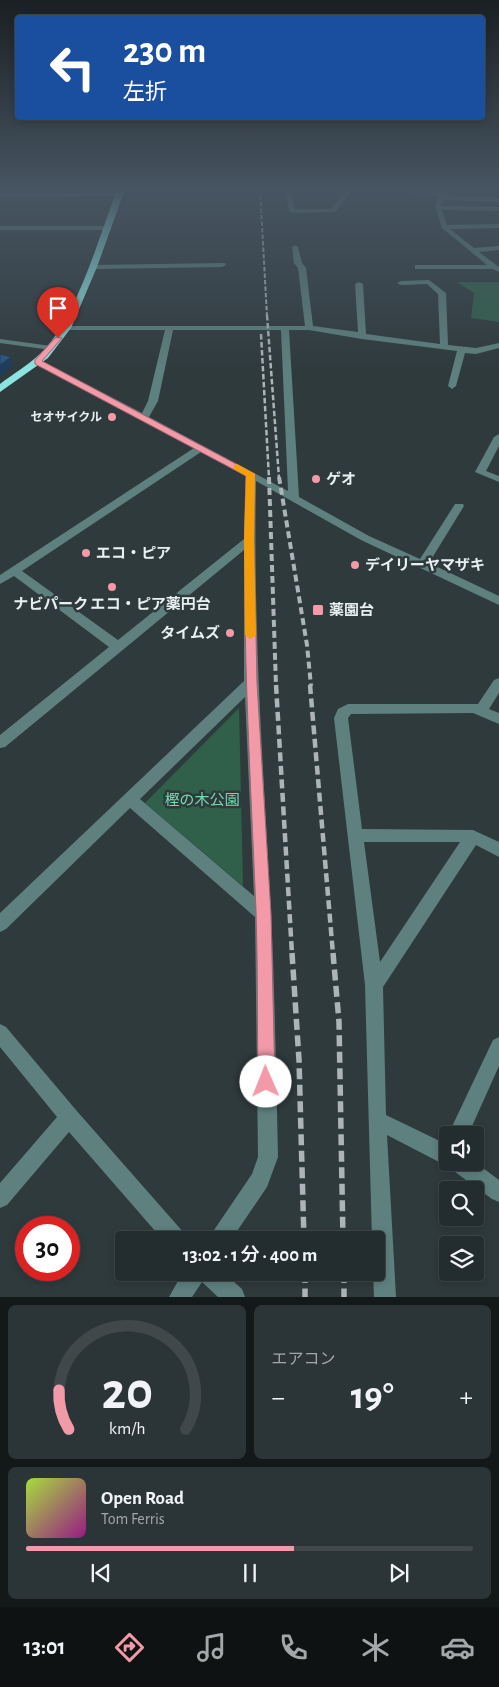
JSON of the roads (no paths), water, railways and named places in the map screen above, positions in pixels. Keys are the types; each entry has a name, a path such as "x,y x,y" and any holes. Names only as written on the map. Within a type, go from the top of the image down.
{"highway":[{"path":"1,388 37,362 51,348 66,328 100,250"}],"street":[{"path":"295,250 298,263 302,268 309,328"},
{"path":"472,250 478,250"},
{"path":"472,250 497,268"},
{"path":"93,267 222,265"},
{"path":"418,268 497,268"},
{"path":"401,283 429,282 442,293 444,347"},
{"path":"359,284 362,337"},
{"path":"66,328 309,328 327,329 362,337 476,351 499,345"},
{"path":"285,328 294,498"},
{"path":"144,417 153,401 169,329"},
{"path":"0,341 51,348"},
{"path":"452,386 462,349"},
{"path":"37,362 251,474 365,538 499,601"},
{"path":"499,437 480,472 499,479"},
{"path":"0,580 200,448"},
{"path":"225,1231 260,1180 268,1157 264,914 251,683 249,540 251,474"},
{"path":"422,565 459,506"},
{"path":"0,743 249,540"},
{"path":"15,571 118,647"},
{"path":"0,924 251,683"},
{"path":"481,710 499,683"},
{"path":"386,1297 377,1120 374,985 341,718 348,709 475,708 499,719"},
{"path":"130,799 264,914"},
{"path":"356,835 473,836 499,850"},
{"path":"374,985 473,836"},
{"path":"0,1033 69,1117 169,1231"},
{"path":"462,1126 499,1046"},
{"path":"0,1198 69,1117"},
{"path":"377,1120 439,1151"},
{"path":"470,1171 499,1192"},
{"path":"180,1297 190,1281"},
{"path":"217,1281 234,1297"}],"railway":[{"path":"263,250 267,316"},
{"path":"267,315 279,478"},
{"path":"261,334 269,478"},
{"path":"269,477 276,686"},
{"path":"279,477 307,645 311,686"},
{"path":"276,685 292,954"},
{"path":"310,685 333,954"},
{"path":"292,953 299,1060 304,1231"},
{"path":"333,953 339,1022 343,1231"},
{"path":"305,1281 305,1297"},
{"path":"344,1281 344,1297"}],"place":[{"name":"セオサイクル","path":"112,417"},
{"name":"ゲオ","path":"316,479"},
{"name":"エコ・ピア","path":"86,553"},
{"name":"デイリーヤマザキ","path":"355,565"},
{"name":"ナビパーク エコ・ピア薬円台","path":"112,587"},
{"name":"薬園台","path":"318,610"},
{"name":"タイムズ","path":"230,633"}],"park label":[{"name":"樫の木公園","path":"202,800"}]}
